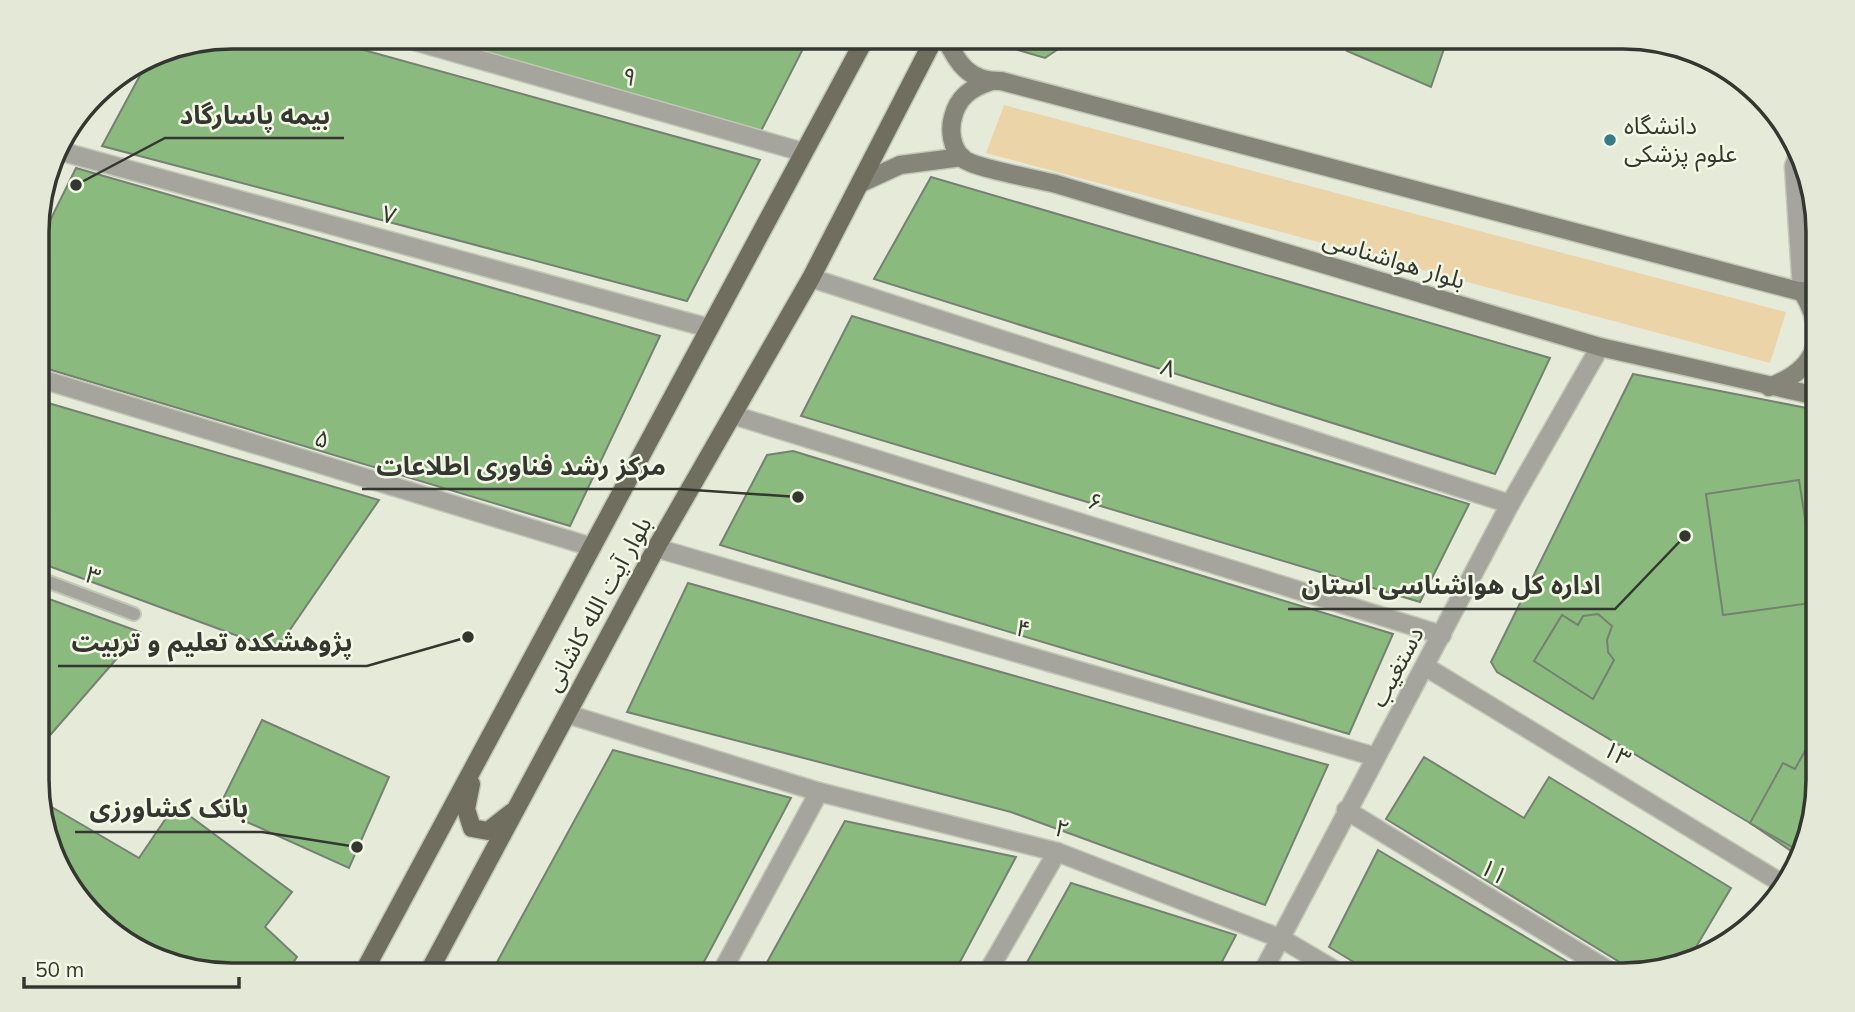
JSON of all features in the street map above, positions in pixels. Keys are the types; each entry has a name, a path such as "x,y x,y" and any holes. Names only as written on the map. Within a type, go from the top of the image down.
{"main road":[{"name":"بلوار آیت الله کاشانی","path":"368,963 859,49"},
{"name":"بلوار آیت الله کاشانی","path":"433,963 656,548 811,278 929,49"},
{"path":"951,49 956,60 972,77 989,82 1001,81 1806,293"},
{"path":"861,183 900,165 962,157 951,136 955,111 967,93 989,82"},
{"name":"بلوار هواشناسی","path":"962,157 970,163 1056,184 1600,347 1806,394"},
{"path":"1769,387 1791,379 1806,368"},
{"path":"477,761 466,809 472,828 488,831 515,810"}],"street":[{"name":"۹","path":"442,49 803,152"},
{"name":"۷","path":"67,153 709,328"},
{"path":"1794,168 1806,268"},
{"name":"۸","path":"811,278 1510,504"},
{"name":"دستغیب","path":"1268,963 1346,810 1426,667 1510,504 1600,347"},
{"name":"۵","path":"49,381 592,547"},
{"name":"۶","path":"733,415 1442,635"},
{"name":"۴","path":"656,548 1376,757"},
{"name":"۱۳","path":"1426,667 1776,880"},
{"name":"۲","path":"567,714 819,792 1057,852 1282,939"},
{"path":"726,963 819,792"},
{"name":"۱۱","path":"1346,810 1596,963"},
{"path":"993,963 1057,852"},
{"path":"1282,939 1323,963"}],"lane":[{"name":"۳","path":"49,582 134,614"}],"shaded area":[{"path":"1004,105 1786,312 1770,363 986,153"}],"building":[{"path":"232,49 360,49 760,160 687,301 102,146 142,72 173,59 184,55"},
{"path":"436,49 803,49 759,135"},
{"path":"1015,49 1058,49 1045,58"},
{"path":"1348,49 1444,49 1431,87 1347,51"},
{"path":"76,168 660,336 570,526 49,369 49,223"},
{"path":"931,177 1550,358 1495,474 874,279"},
{"path":"852,316 1469,504 1420,602 801,416"},
{"path":"1633,374 1806,408 1806,780 1800,828 1791,851 1750,823 1497,672 1491,662"},
{"path":"49,403 379,500 276,650 49,566"},
{"path":"793,451 1393,634 1349,734 720,545 767,455"},
{"path":"1799,480 1806,525 1806,604 1723,615 1706,494"},
{"path":"688,583 1328,765 1265,905 1011,812 627,712"},
{"path":"49,599 140,632 49,736"},
{"path":"1598,614 1612,626 1607,640 1608,652 1614,660 1593,699 1534,661 1562,615 1578,625 1583,616"},
{"path":"262,720 389,777 349,868 218,809"},
{"path":"1806,749 1804,804 1793,847 1750,823 1783,763 1795,769"},
{"path":"613,750 791,798 703,963 497,963"},
{"path":"1424,757 1524,818 1549,777 1731,888 1696,947 1659,959 1621,963 1386,819"},
{"path":"175,805 292,892 265,927 297,957 293,963 208,961 184,957 162,949 130,932 94,901 73,872 55,828 51,807 139,858"},
{"path":"845,821 1016,857 959,963 767,963"},
{"path":"1378,850 1570,963 1355,963 1329,947"},
{"path":"1071,883 1236,935 1221,963 1027,963"}],"place":[{"name":"دانشگاه علوم پزشکی","path":"1610,140"},
{"name":"بیمه پاسارگاد","path":"76,185"},
{"name":"مرکز رشد فناوری اطلاعات","path":"798,497"},
{"name":"اداره کل هواشناسی استان","path":"1685,536"},
{"name":"پژوهشکده تعلیم و تربیت","path":"468,637"},
{"name":"بانک کشاورزی","path":"357,847"}]}
